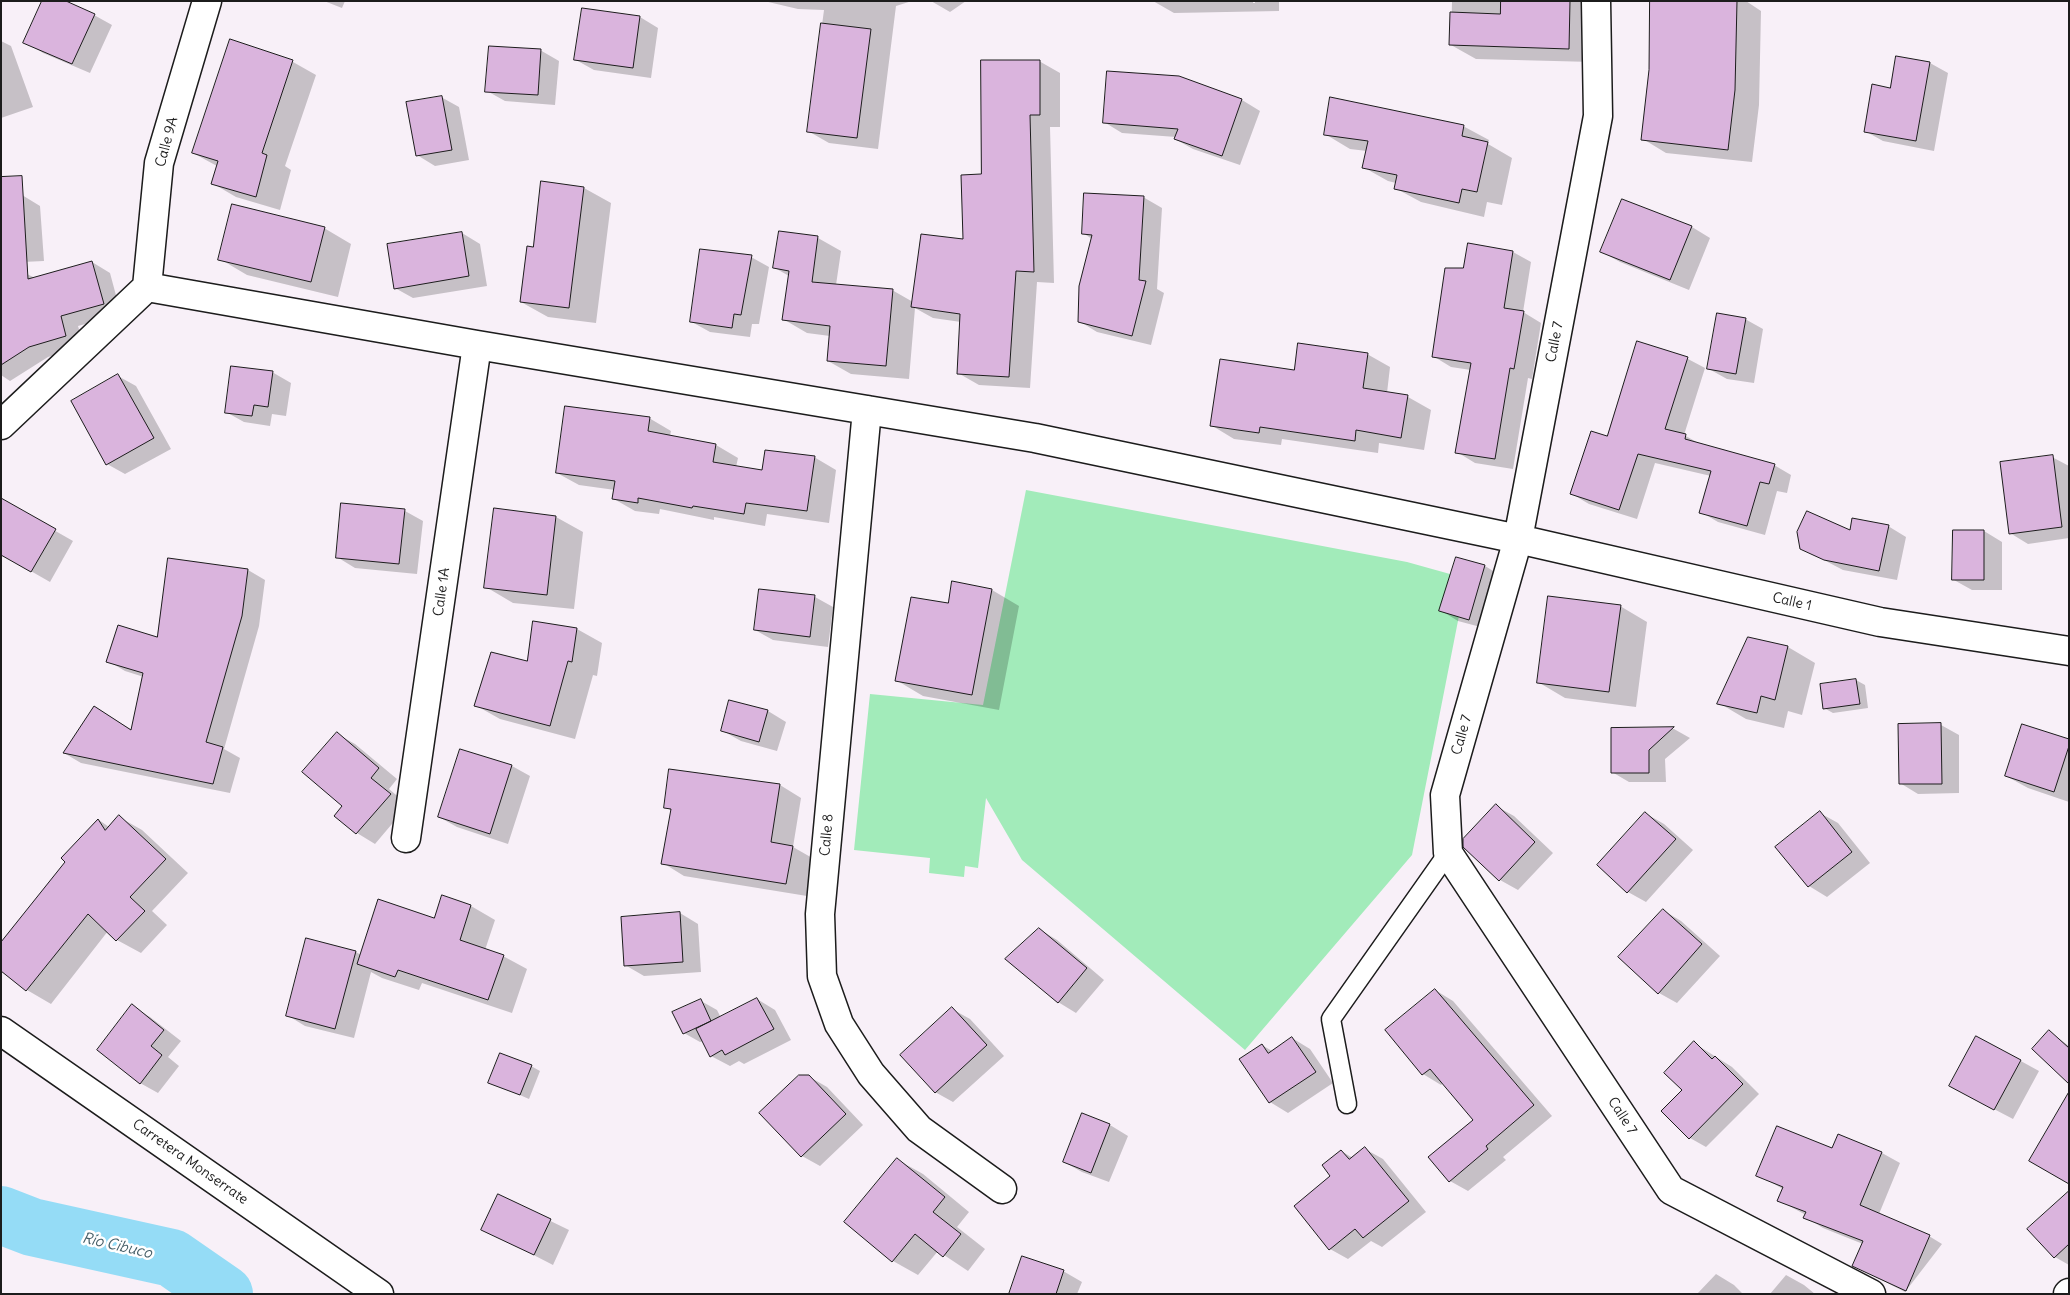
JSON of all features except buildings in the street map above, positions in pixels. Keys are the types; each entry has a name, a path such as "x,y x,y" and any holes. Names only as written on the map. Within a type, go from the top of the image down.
{"street":[{"name":"Calle 9A","path":"148,287 159,163 207,1"},
{"name":"Calle 7","path":"1596,1 1598,116 1518,539 1445,795 1448,853 1671,1190 1871,1294"},
{"name":"Calle 1","path":"148,287 477,345 1035,438 1518,539 1880,622 2069,651"},
{"path":"1,425 148,287"},
{"name":"Calle 1A","path":"406,838 477,345"},
{"name":"Calle 8","path":"867,410 820,914 822,976 839,1024 871,1074 919,1129 1002,1189"},
{"name":"Carretera Monserrate","path":"1,1031 379,1294"}],"lane":[{"path":"1347,1104 1331,1019 1448,853"}],"green space":[{"path":"1026,490 1407,562 1450,574 1467,575 1412,855 1245,1050 1022,860 986,798 978,868 965,866 964,877 929,873 930,858 854,850 870,694 983,705"}],"waterway":[{"name":"Río Cibuco","path":"1,1215 32,1227 172,1258 224,1294"}]}
